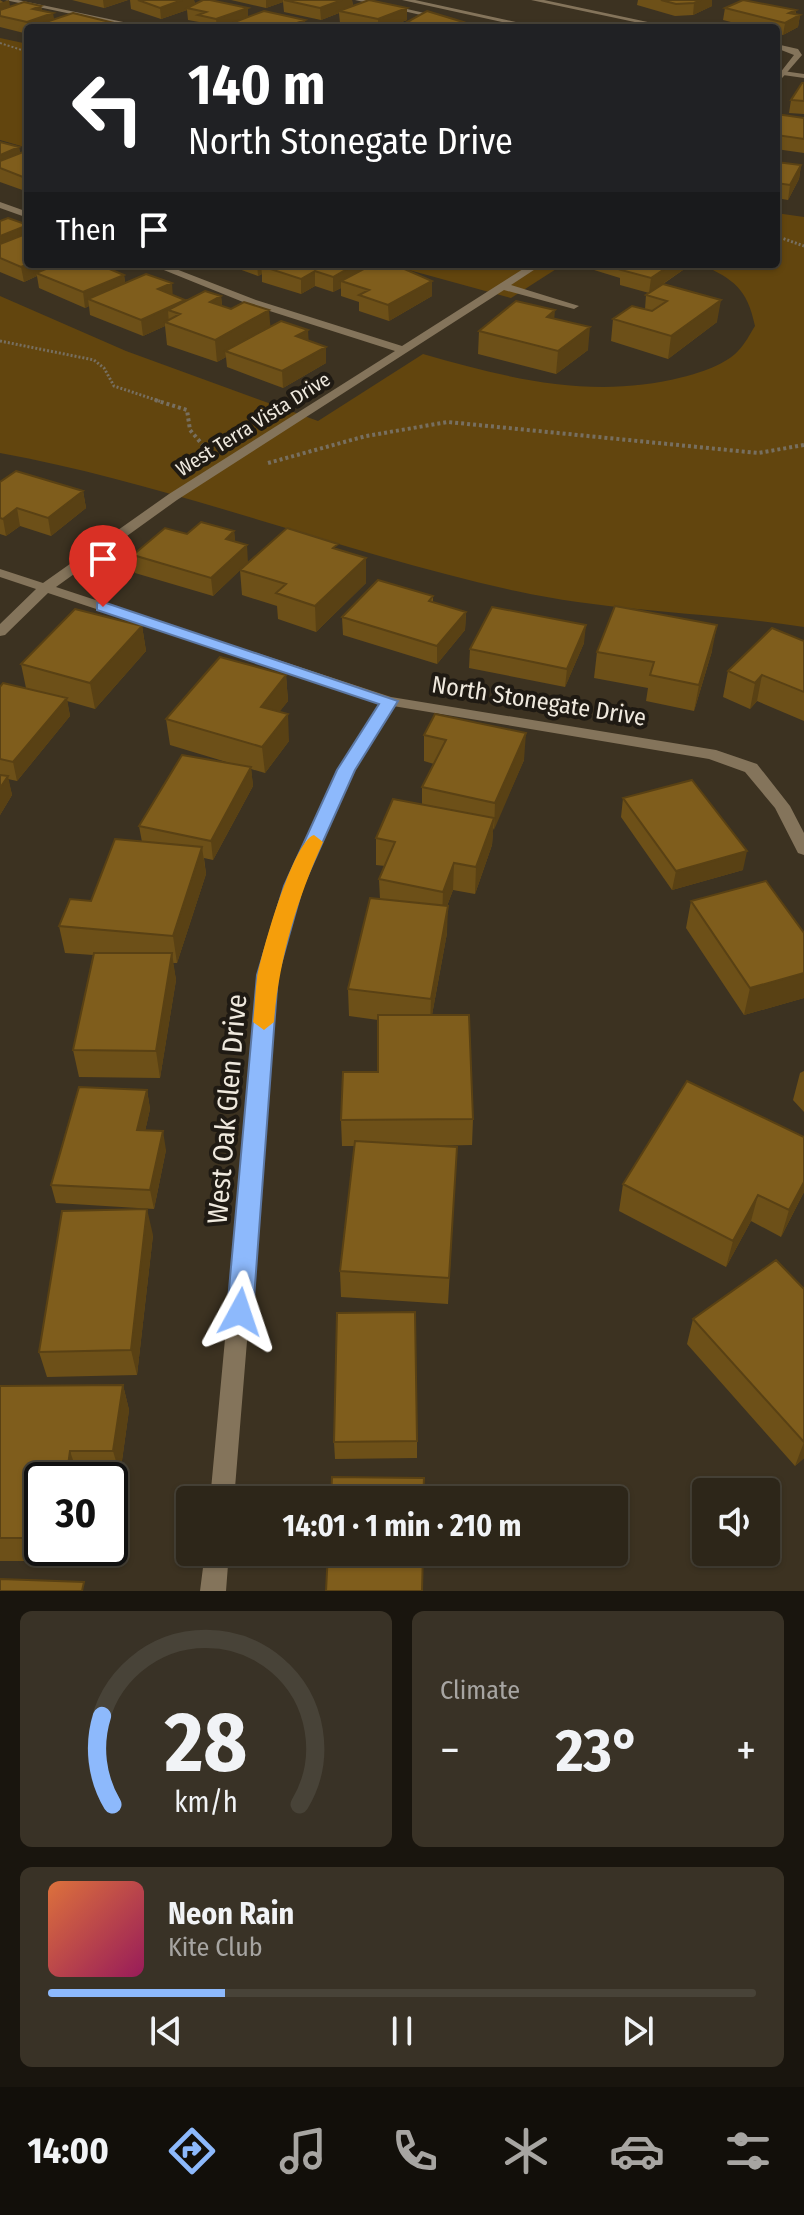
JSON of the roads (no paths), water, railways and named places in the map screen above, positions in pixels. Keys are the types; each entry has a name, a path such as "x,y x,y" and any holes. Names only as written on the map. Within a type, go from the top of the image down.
{"street":[{"path":"8,0 129,24"},
{"path":"405,0 521,24"},
{"path":"534,0 653,24"},
{"path":"364,1 470,24"},
{"path":"780,47 795,51 798,55 780,79"},
{"path":"780,73 804,76"},
{"path":"0,205 24,214"},
{"path":"164,268 252,302 401,349"},
{"name":"West Terra Vista Drive","path":"0,632 45,588 135,523 401,349 531,268"},
{"path":"502,286 574,306"},
{"name":"North Stonegate Drive","path":"0,573 389,701 711,754 751,768 782,806 804,849"},
{"name":"West Oak Glen Drive","path":"223,1486 268,975 293,886 346,770 389,701"},
{"path":"213,1591 216,1566"}]}
